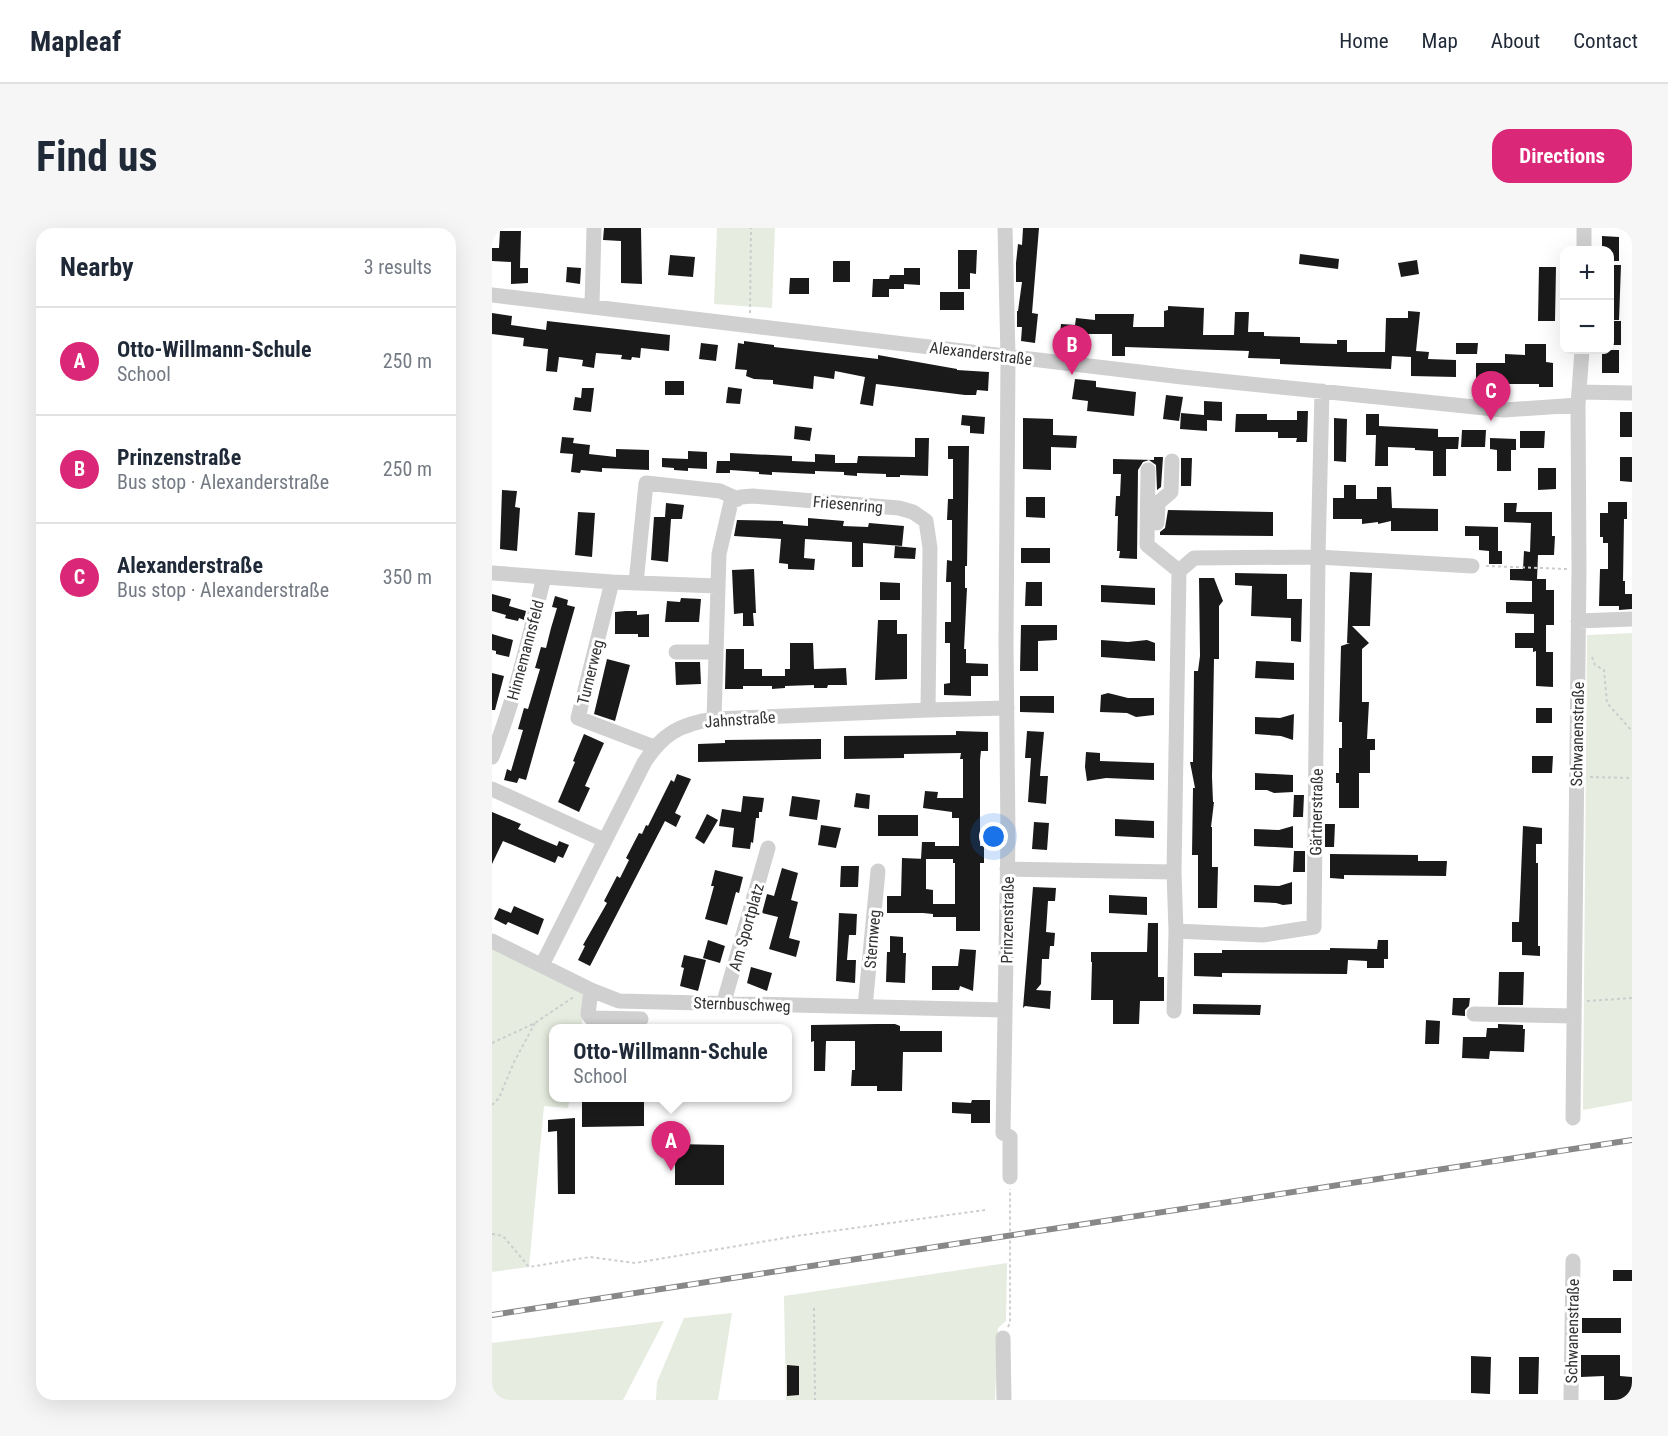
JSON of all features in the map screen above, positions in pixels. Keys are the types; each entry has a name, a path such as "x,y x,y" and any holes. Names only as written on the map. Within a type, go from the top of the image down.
{"street":[{"path":"592,306 594,228"},
{"name":"Prinzenstraße","path":"1005,228 1008,357 1007,869 1003,1132 1010,1137 1010,1178"},
{"path":"1584,228 1584,246"},
{"name":"Alexanderstraße","path":"492,295 1008,357 1504,410 1632,393"},
{"name":"Schwanenstraße","path":"1573,1118 1579,569 1578,399 1582,354"},
{"name":"Gärtnerstraße","path":"1176,931 1263,935 1314,927 1322,391"},
{"path":"1156,553 1158,504 1171,492 1172,461"},
{"path":"1149,470 1147,545 1179,572"},
{"path":"636,583 646,483 720,492 738,499"},
{"name":"Friesenring","path":"738,499 753,496 899,508 913,512 926,521 930,548 928,710"},
{"path":"714,719 719,554 724,524 731,502 738,499"},
{"path":"1174,1011 1179,572 1194,558 1318,557 1472,566"},
{"path":"492,573 612,582 717,586"},
{"name":"Hinnemannsfeld","path":"492,757 506,722 544,577"},
{"name":"Turnerweg","path":"612,582 578,718 654,747"},
{"path":"1578,621 1632,619"},
{"path":"676,652 715,652"},
{"name":"Jahnstraße","path":"542,965 644,763 654,747 673,730 714,719 1007,708"},
{"path":"492,789 604,840"},
{"name":"Am Sportplatz","path":"723,1005 768,848"},
{"path":"1007,869 1174,872"},
{"name":"Sternweg","path":"866,1007 878,871"},
{"name":"Sternbuschweg","path":"492,941 590,989 620,1001 1005,1010"},
{"path":"590,989 588,1014 591,1018 641,1019"},
{"path":"1474,1014 1573,1009"},
{"name":"Schwanenstraße","path":"1571,1400 1573,1261"},
{"path":"1003,1338 1004,1400"}],"path":[{"path":"750,325 751,228"},
{"path":"1472,566 1579,569"},
{"path":"1592,657 1595,665 1604,670 1607,703 1632,731"},
{"path":"1576,777 1632,778"},
{"path":"492,1043 534,1023 590,989"},
{"path":"1573,1009 1632,998"},
{"path":"492,1105 499,1098 513,1062 534,1023"},
{"path":"1003,1338 1010,1323 1010,1178"},
{"path":"492,1233 503,1236 529,1267 590,1257 635,1263 803,1235 985,1210"},
{"path":"814,1308 815,1400"}],"shaded area":[{"path":"717,228 775,228 772,308 714,304"},
{"path":"1632,633 1632,1101 1583,1110 1587,635"},
{"path":"492,942 588,988 582,1024 549,1024 549,1102 569,1102 568,1108 544,1106 529,1267 492,1272"},
{"path":"1007,1263 1006,1321 998,1328 995,1400 786,1400 784,1296"},
{"path":"732,1313 718,1400 656,1400 657,1382 684,1318"},
{"path":"664,1321 623,1400 492,1400 492,1343"}],"building":[{"path":"604,228 641,228 642,284 621,283 621,241 603,240"},
{"path":"1023,228 1039,228 1032,313 1038,314 1035,343 1021,341 1022,327 1017,327 1022,282 1016,282 1016,263 1018,244 1022,245"},
{"path":"500,231 521,231 520,268 528,268 528,283 511,284 511,262 492,261 492,248 499,248"},
{"path":"1602,236 1619,237 1619,261 1614,261 1614,246 1602,246"},
{"path":"958,250 977,250 976,274 970,273 970,289 958,289"},
{"path":"1300,254 1339,259 1338,269 1299,264"},
{"path":"670,255 695,257 693,277 668,275"},
{"path":"1417,260 1419,274 1401,277 1398,263"},
{"path":"833,261 850,261 850,282 833,282"},
{"path":"1614,265 1621,265 1619,320 1614,320"},
{"path":"567,267 581,268 580,284 566,282"},
{"path":"1539,267 1556,267 1555,321 1538,321"},
{"path":"904,268 920,268 920,285 904,284"},
{"path":"890,275 904,275 904,289 889,289 889,297 872,297 873,279 889,279"},
{"path":"790,278 809,278 809,294 789,294"},
{"path":"940,292 964,292 964,310 940,310"},
{"path":"1168,306 1204,308 1203,335 1234,335 1235,312 1249,312 1248,332 1264,332 1264,336 1300,337 1300,343 1337,344 1337,340 1347,340 1347,352 1385,352 1386,318 1408,318 1408,311 1420,312 1416,351 1429,352 1428,359 1456,360 1456,377 1411,376 1411,357 1392,356 1391,369 1280,364 1280,359 1248,358 1249,351 1125,347 1125,356 1112,356 1112,334 1088,334 1087,346 1073,344 1074,335 1060,334 1061,324 1075,325 1076,318 1095,320 1095,314 1134,314 1133,327 1164,327 1164,311 1168,310"},
{"path":"492,313 512,316 511,325 546,330 547,321 670,335 669,351 641,348 640,358 632,357 631,360 621,359 622,355 596,353 594,368 582,366 583,360 559,357 557,372 546,371 548,349 523,346 524,338 492,334"},
{"path":"1614,321 1621,321 1621,345 1614,345"},
{"path":"744,341 774,345 774,347 878,359 878,355 957,370 989,372 988,391 977,390 976,395 965,395 876,384 873,406 860,404 865,377 835,371 834,379 814,376 813,389 773,384 773,380 746,376 747,370 735,369 738,343 744,344"},
{"path":"701,343 718,345 716,361 699,359"},
{"path":"1456,343 1478,343 1477,354 1456,354"},
{"path":"1525,344 1546,344 1546,362 1553,363 1553,387 1539,387 1539,384 1476,384 1476,363 1505,363 1505,354 1525,355"},
{"path":"1614,350 1619,350 1619,373 1602,373 1602,354 1614,354"},
{"path":"1075,379 1096,381 1096,387 1136,392 1134,416 1087,411 1088,401 1072,399"},
{"path":"665,381 684,381 684,395 665,395"},
{"path":"728,387 742,389 740,404 726,403"},
{"path":"582,388 594,388 591,412 573,410 575,397 581,398"},
{"path":"1166,395 1183,397 1179,421 1163,419"},
{"path":"1204,401 1222,402 1222,421 1207,420 1207,431 1180,429 1181,413 1204,415"},
{"path":"1297,411 1308,411 1307,442 1296,442 1297,438 1278,438 1278,432 1235,432 1236,414 1267,414 1267,420 1297,420"},
{"path":"1620,412 1632,412 1632,437 1620,437"},
{"path":"1366,414 1379,414 1379,426 1438,429 1438,437 1459,437 1458,449 1446,449 1446,476 1433,476 1433,451 1415,450 1415,448 1388,447 1388,466 1375,466 1376,435 1366,435"},
{"path":"962,415 985,417 984,434 970,433 970,426 961,425"},
{"path":"1023,418 1053,419 1053,435 1077,436 1076,448 1051,447 1051,470 1023,469"},
{"path":"1334,418 1347,419 1346,462 1334,461"},
{"path":"795,426 812,428 810,441 794,439"},
{"path":"1462,430 1486,430 1485,447 1461,447"},
{"path":"1520,431 1545,431 1544,448 1520,448"},
{"path":"562,437 574,438 573,443 590,445 589,454 616,457 616,449 649,450 649,470 602,468 602,472 581,470 580,473 571,472 573,454 560,453"},
{"path":"915,438 929,438 928,476 886,477 886,474 857,473 857,476 844,475 844,472 815,471 815,474 772,472 772,475 730,470 730,473 716,473 717,461 730,461 730,453 792,456 792,461 815,462 815,454 835,455 835,463 857,463 858,456 915,457"},
{"path":"1490,438 1516,439 1516,450 1511,450 1511,471 1497,471 1497,450 1490,449"},
{"path":"948,446 969,446 964,649 966,649 966,663 988,664 988,676 971,676 971,696 944,695 944,684 950,683 950,643 945,643 945,622 951,622 951,582 946,582 947,560 952,561 952,520 947,520 948,499 953,499 953,459 948,459"},
{"path":"688,451 707,452 707,469 688,468 688,471 662,467 662,458 688,459"},
{"path":"1154,457 1163,457 1161,487 1157,490 1156,465 1149,460 1143,462 1138,470 1137,559 1119,558 1120,551 1117,551 1118,516 1115,516 1116,496 1120,496 1121,474 1113,474 1113,459 1154,460"},
{"path":"1620,457 1632,457 1632,482 1620,481"},
{"path":"1181,458 1192,458 1191,486 1181,486"},
{"path":"1538,468 1556,468 1556,489 1538,490"},
{"path":"1344,485 1356,485 1356,499 1377,499 1377,487 1391,487 1392,508 1438,509 1438,531 1391,531 1391,521 1362,524 1362,519 1333,519 1333,498 1344,498"},
{"path":"502,490 517,491 515,507 520,508 517,551 500,549"},
{"path":"1026,497 1045,497 1045,518 1026,517"},
{"path":"1608,502 1627,502 1627,519 1624,519 1623,581 1625,581 1625,594 1632,594 1632,609 1619,610 1619,606 1599,606 1600,569 1608,569 1608,543 1603,543 1603,537 1600,537 1600,513 1608,513"},
{"path":"666,503 684,505 682,519 671,519 668,562 651,560 654,517 665,517"},
{"path":"1504,503 1517,503 1516,512 1552,512 1552,536 1555,536 1554,555 1538,555 1537,579 1546,579 1546,590 1554,590 1554,625 1546,625 1546,652 1553,652 1553,687 1536,686 1536,651 1533,652 1533,648 1515,648 1515,633 1534,633 1534,614 1506,613 1506,602 1532,602 1532,581 1510,580 1510,569 1523,569 1524,551 1530,552 1531,523 1504,522"},
{"path":"1168,510 1273,512 1273,536 1160,535 1165,528"},
{"path":"578,512 595,513 592,557 575,555"},
{"path":"808,518 844,521 843,526 868,527 869,523 904,526 902,546 863,543 863,567 852,567 852,542 805,539 804,558 815,559 814,570 788,569 788,564 779,563 781,539 734,536 737,520 783,521 783,524 808,526"},
{"path":"1465,526 1498,527 1498,551 1502,551 1502,564 1489,564 1489,551 1479,550 1479,536 1465,536"},
{"path":"895,546 916,548 915,559 894,558"},
{"path":"1021,548 1050,548 1050,563 1021,563"},
{"path":"754,569 756,613 753,613 754,626 743,626 743,613 734,614 732,570"},
{"path":"1350,572 1372,573 1370,626 1352,626 1369,643 1362,649 1362,702 1369,702 1367,739 1375,739 1375,750 1370,750 1370,773 1359,773 1359,808 1339,808 1339,783 1336,783 1336,773 1339,773 1339,748 1342,748 1342,722 1339,722 1341,646 1350,643 1347,643"},
{"path":"1235,573 1287,574 1287,599 1302,599 1301,642 1291,641 1291,618 1251,616 1252,586 1235,585"},
{"path":"1199,578 1214,578 1223,601 1219,606 1219,659 1214,659 1212,777 1214,802 1211,827 1212,867 1218,867 1217,908 1198,908 1198,855 1192,855 1193,788 1195,788 1190,762 1193,762 1194,671 1198,671 1200,656"},
{"path":"880,582 900,583 900,600 880,600"},
{"path":"1026,582 1042,582 1042,606 1025,606"},
{"path":"1101,585 1155,588 1155,605 1101,602"},
{"path":"492,594 511,599 509,606 526,611 524,620 505,618 506,615 492,611"},
{"path":"555,596 568,600 567,605 575,607 526,780 519,778 517,783 504,780 507,769 511,771 523,730 518,729 524,708 528,709 540,669 535,668 541,647 546,648 557,608 552,607"},
{"path":"681,598 701,599 699,622 665,622 667,601 680,602"},
{"path":"637,611 637,615 649,614 649,637 638,637 638,634 615,634 615,612"},
{"path":"878,620 897,620 897,634 907,634 907,679 875,680"},
{"path":"1021,625 1057,625 1057,640 1038,641 1038,671 1020,671"},
{"path":"492,634 513,640 509,657 496,654 496,651 492,650"},
{"path":"1101,640 1128,642 1147,640 1155,643 1155,661 1101,657"},
{"path":"790,643 813,643 814,669 846,668 847,685 828,685 827,688 814,688 814,685 785,686 785,688 772,689 772,686 743,686 743,689 725,689 726,649 744,649 744,669 762,669 762,676 785,676 785,669 790,669"},
{"path":"607,659 630,665 615,721 594,714"},
{"path":"1256,661 1294,663 1294,680 1255,678"},
{"path":"675,662 700,662 701,684 676,685"},
{"path":"492,673 504,676 495,710 492,710"},
{"path":"1108,693 1128,698 1154,698 1154,715 1136,717 1127,713 1100,712 1101,695"},
{"path":"1020,696 1054,696 1054,713 1020,712"},
{"path":"1536,708 1552,708 1552,723 1536,723"},
{"path":"1294,714 1293,740 1281,736 1255,734 1255,717 1280,718"},
{"path":"956,731 988,732 988,751 981,751 980,760 980,846 984,846 984,863 980,863 980,931 956,931 956,917 933,917 933,914 923,913 887,913 887,896 901,896 902,858 921,859 922,842 935,842 935,846 959,846 959,818 952,818 952,812 923,808 925,791 938,792 937,798 963,798 961,753 904,754 904,758 844,759 844,736 956,735","holes":["926,859 953,859 955,863 955,904 933,904 933,890 926,889"]},
{"path":"1027,731 1044,732 1040,776 1048,776 1046,804 1028,802 1031,758 1025,758"},
{"path":"584,734 604,743 585,786 590,788 579,812 558,802"},
{"path":"821,739 821,759 698,762 698,744 725,743 725,740"},
{"path":"1086,752 1100,753 1100,761 1154,763 1154,780 1106,778 1087,781"},
{"path":"1532,756 1553,756 1552,773 1532,773"},
{"path":"1255,773 1293,775 1293,792 1274,793 1267,790 1255,790"},
{"path":"677,774 691,779 675,813 681,816 676,827 665,821 590,966 578,960 585,946 583,945 607,903 604,901 617,876 620,878 629,860 626,858 639,833 642,834 646,825 648,826 671,780 674,782"},
{"path":"856,793 870,795 869,809 854,807"},
{"path":"1294,795 1304,795 1303,817 1293,817"},
{"path":"743,796 764,798 762,812 759,812 759,818 756,818 753,843 751,842 750,849 732,847 734,828 719,826 722,809 741,812"},
{"path":"792,796 820,800 817,820 789,816"},
{"path":"492,812 521,824 518,829 538,838 557,846 559,841 569,845 563,858 558,856 555,863 503,841 492,864"},
{"path":"707,814 718,820 704,844 695,838"},
{"path":"878,815 918,815 918,836 878,836"},
{"path":"1115,819 1154,821 1154,838 1115,836"},
{"path":"1034,822 1049,823 1047,850 1032,849"},
{"path":"1325,824 1335,824 1334,847 1325,847"},
{"path":"821,825 841,828 836,848 818,845"},
{"path":"1293,826 1293,848 1254,846 1254,829 1279,830"},
{"path":"1523,826 1542,828 1542,844 1536,844 1540,956 1522,955 1522,942 1512,942 1512,922 1519,922"},
{"path":"1294,851 1305,851 1305,872 1293,872"},
{"path":"1330,854 1418,855 1418,861 1447,861 1446,876 1344,875 1344,879 1330,878"},
{"path":"841,866 859,866 858,887 840,887"},
{"path":"782,868 798,873 791,900 798,902 789,938 800,941 796,957 769,949 778,917 762,913 767,894 774,896"},
{"path":"715,870 743,877 739,893 736,892 727,925 705,919 714,886 711,886"},
{"path":"1292,882 1292,904 1254,902 1254,885 1279,886"},
{"path":"1033,887 1056,888 1055,901 1048,901 1046,932 1055,933 1054,946 1050,946 1049,959 1042,959 1041,984 1036,990 1051,991 1050,1009 1025,1006 1023,1008"},
{"path":"1109,895 1147,897 1147,915 1109,913"},
{"path":"514,906 544,919 538,935 508,922 506,925 494,919 499,908 511,913"},
{"path":"839,913 857,914 856,935 849,935 847,960 856,960 855,983 836,981"},
{"path":"1148,923 1158,923 1158,977 1164,977 1164,1001 1140,1001 1139,1024 1113,1024 1113,1000 1091,1000 1091,952 1147,952"},
{"path":"890,936 903,937 903,953 906,953 905,983 886,982"},
{"path":"708,940 725,946 720,963 703,958"},
{"path":"1378,940 1388,940 1388,959 1384,959 1384,968 1367,968 1367,961 1348,960 1347,974 1222,973 1222,977 1194,976 1194,953 1222,953 1222,950 1377,949"},
{"path":"960,949 976,950 973,991 960,986 959,990 932,990 932,966 958,966"},
{"path":"684,955 706,960 698,991 680,986"},
{"path":"751,967 772,973 767,991 747,983"},
{"path":"1499,972 1524,972 1523,1005 1498,1005"},
{"path":"1453,998 1470,998 1465,1016 1452,1015"},
{"path":"1193,1004 1261,1005 1260,1015 1193,1014"},
{"path":"1426,1020 1440,1021 1439,1044 1425,1044"},
{"path":"895,1024 900,1026 900,1031 942,1031 942,1052 903,1052 902,1091 877,1091 877,1086 851,1086 852,1070 855,1070 855,1041 826,1041 825,1071 814,1071 814,1041 811,1042 811,1025"},
{"path":"1498,1024 1523,1025 1525,1029 1524,1052 1490,1051 1489,1059 1462,1058 1463,1037 1486,1037 1487,1028 1498,1028"},
{"path":"972,1100 990,1100 990,1123 971,1123 971,1114 952,1113 952,1102 971,1103"},
{"path":"582,1102 644,1102 644,1126 582,1127"},
{"path":"575,1118 575,1194 558,1194 557,1131 548,1132 548,1120"},
{"path":"675,1144 724,1145 724,1185 675,1185"},
{"path":"1613,1270 1632,1270 1632,1281 1613,1281"},
{"path":"1582,1318 1621,1318 1621,1333 1582,1333"},
{"path":"1581,1355 1620,1355 1620,1376 1632,1377 1632,1400 1604,1400 1604,1376 1581,1377"},
{"path":"1471,1356 1491,1357 1490,1394 1471,1393"},
{"path":"1519,1357 1539,1357 1538,1394 1519,1394"},
{"path":"787,1365 799,1366 799,1395 787,1396"}],"railway":[{"path":"492,1315 1632,1140"}],"place":[{"name":"Prinzenstraße","path":"1072,375"},
{"name":"Alexanderstraße","path":"1491,421"},
{"name":"Otto-Willmann-Schule","path":"671,1171"}]}
